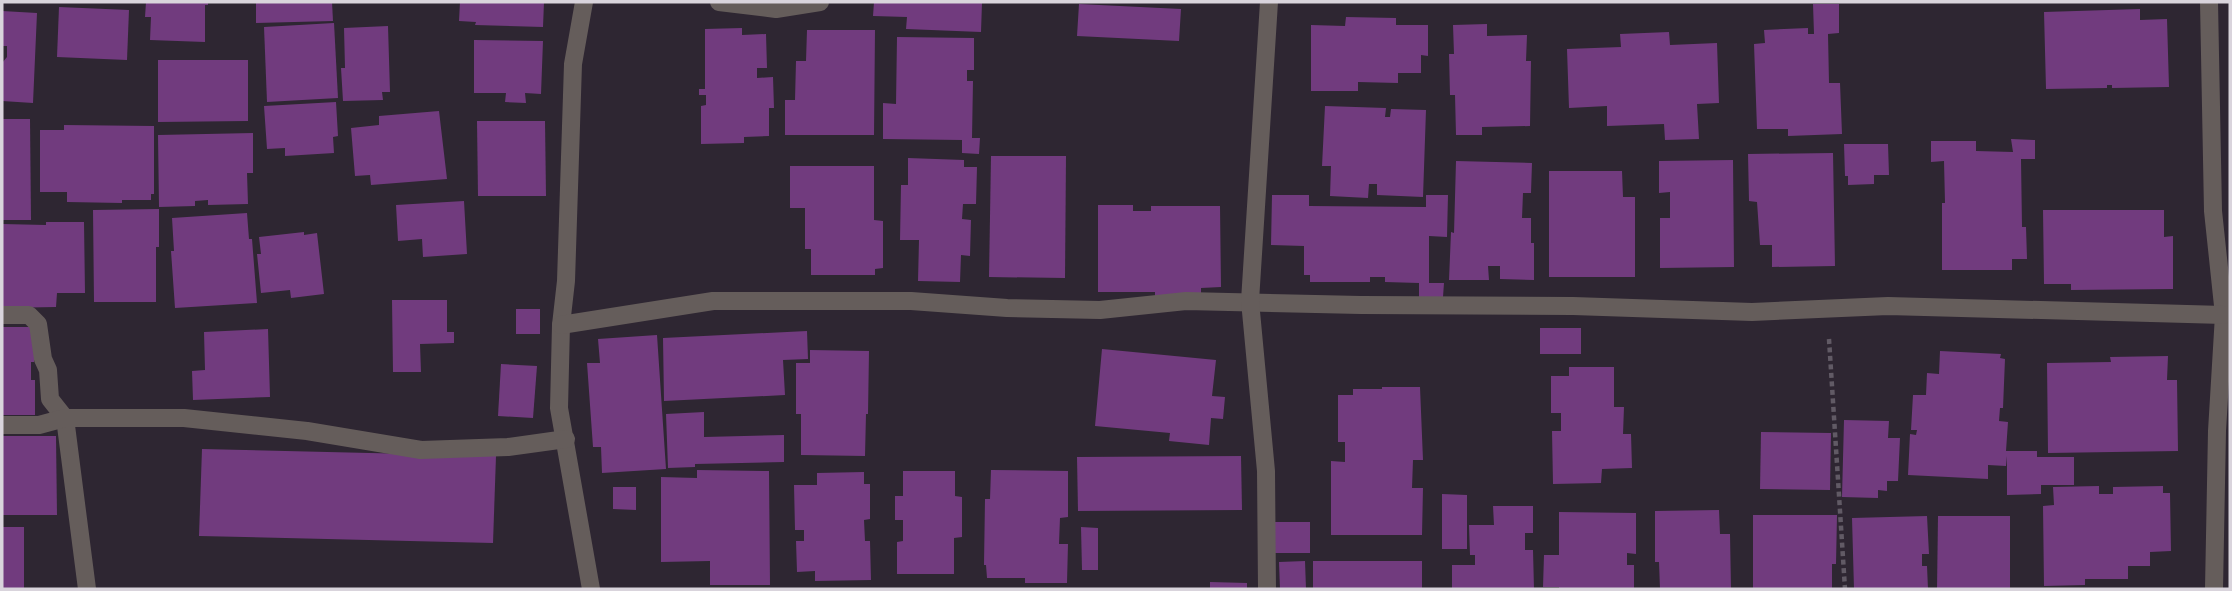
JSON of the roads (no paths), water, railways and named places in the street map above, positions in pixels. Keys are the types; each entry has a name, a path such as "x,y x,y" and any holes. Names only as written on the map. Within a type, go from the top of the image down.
{"street":[{"path":"584,2 573,64 566,281 561,325 558,408 566,439 591,589"},
{"path":"719,2 776,9 820,2"},
{"path":"1267,589 1266,471 1250,301 1269,2"},
{"path":"2209,2 2213,211 2224,315 2217,432 2214,589"},
{"path":"561,325 713,301 911,301 1007,308 1100,310 1186,301 1573,306 1752,312 1888,306 2224,315"},
{"path":"2,315 29,315 38,324 43,359 48,370 50,399 65,418 86,589"},
{"path":"2,425 39,425 65,418 184,418 307,431 421,450 508,447 566,439"}]}
